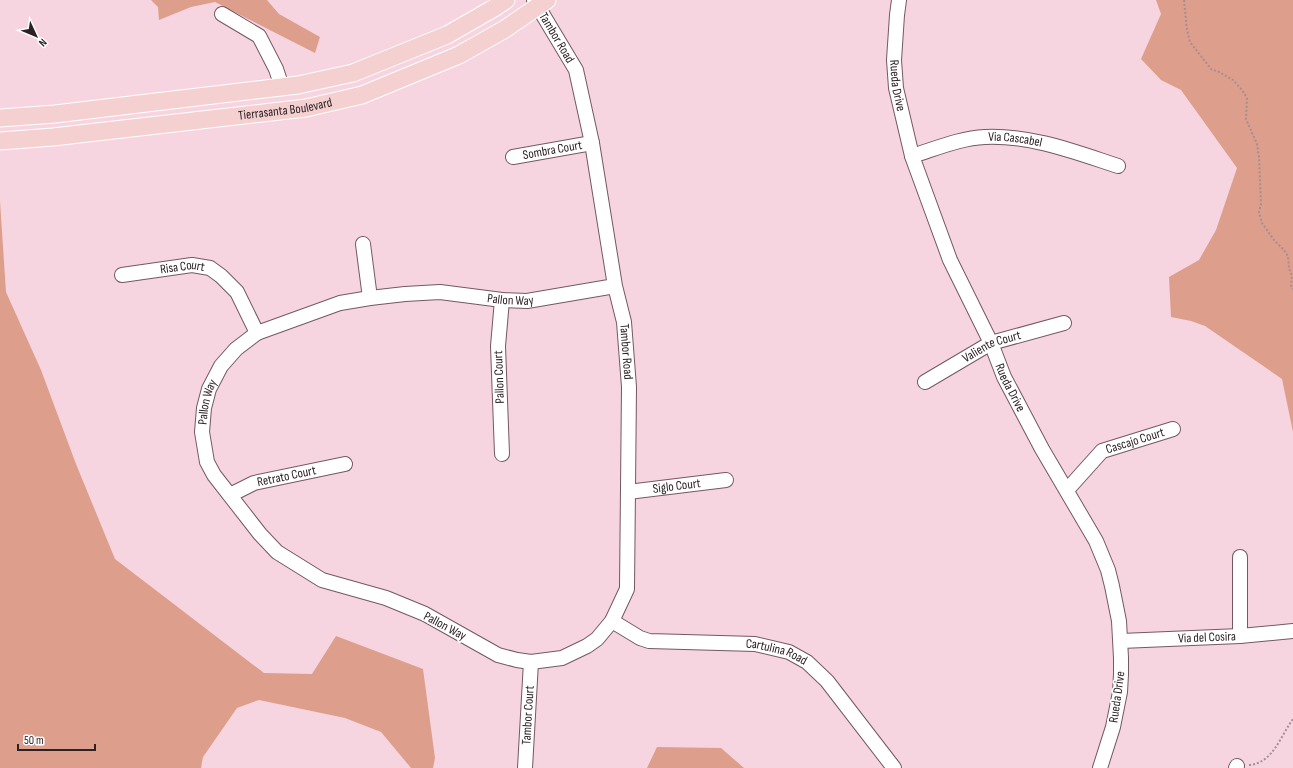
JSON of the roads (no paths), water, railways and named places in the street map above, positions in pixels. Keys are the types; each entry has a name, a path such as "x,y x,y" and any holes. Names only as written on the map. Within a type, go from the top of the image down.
{"main road":[{"name":"Tierrasanta Boulevard","path":"0,118 55,114 298,86 353,73 448,35 506,0"},
{"name":"Tierrasanta Boulevard","path":"0,141 53,137 306,108 362,95 459,55 505,29 540,2"}],"street":[{"name":"Rueda Drive","path":"899,0 894,60 896,88 912,156 950,260 991,343 1004,377 1042,449 1096,541 1108,570 1116,601 1121,641 1121,674 1117,708 1108,746 1100,768"},
{"name":"Tambor Road","path":"531,662 562,658 587,646 597,639 612,621 627,589 628,387 624,322 615,286 592,143 576,70 540,2"},
{"path":"222,14 259,36 276,69 282,87"},
{"name":"Via Cascabel","path":"912,156 964,140 985,137 1028,139 1049,144 1118,166"},
{"name":"Sombra Court","path":"513,157 592,143"},
{"path":"363,244 370,298"},
{"name":"Risa Court","path":"122,274 192,264 210,268 221,276 237,292 257,333"},
{"name":"Pallon Way","path":"531,662 498,655 425,614 386,598 322,580 277,552 260,534 214,475 207,462 202,432 204,408 209,389 221,366 236,349 257,333 340,302 405,294 440,292 502,300 527,301 615,286"},
{"name":"Pallon Court","path":"502,300 498,346 502,454"},
{"name":"Valiente Court","path":"925,382 991,343 1064,323"},
{"name":"Cascajo Court","path":"1067,490 1102,451 1173,429"},
{"name":"Retrato Court","path":"230,494 254,483 345,464"},
{"name":"Siglo Court","path":"628,492 726,480"},
{"path":"1240,557 1240,636"},
{"name":"Cartulina Road","path":"612,621 640,638 649,640 755,644 789,652 807,662 827,681 894,768"},
{"name":"Via del Cosira","path":"1121,641 1240,636 1293,631"},
{"name":"Tambor Court","path":"525,768 531,662"}]}
